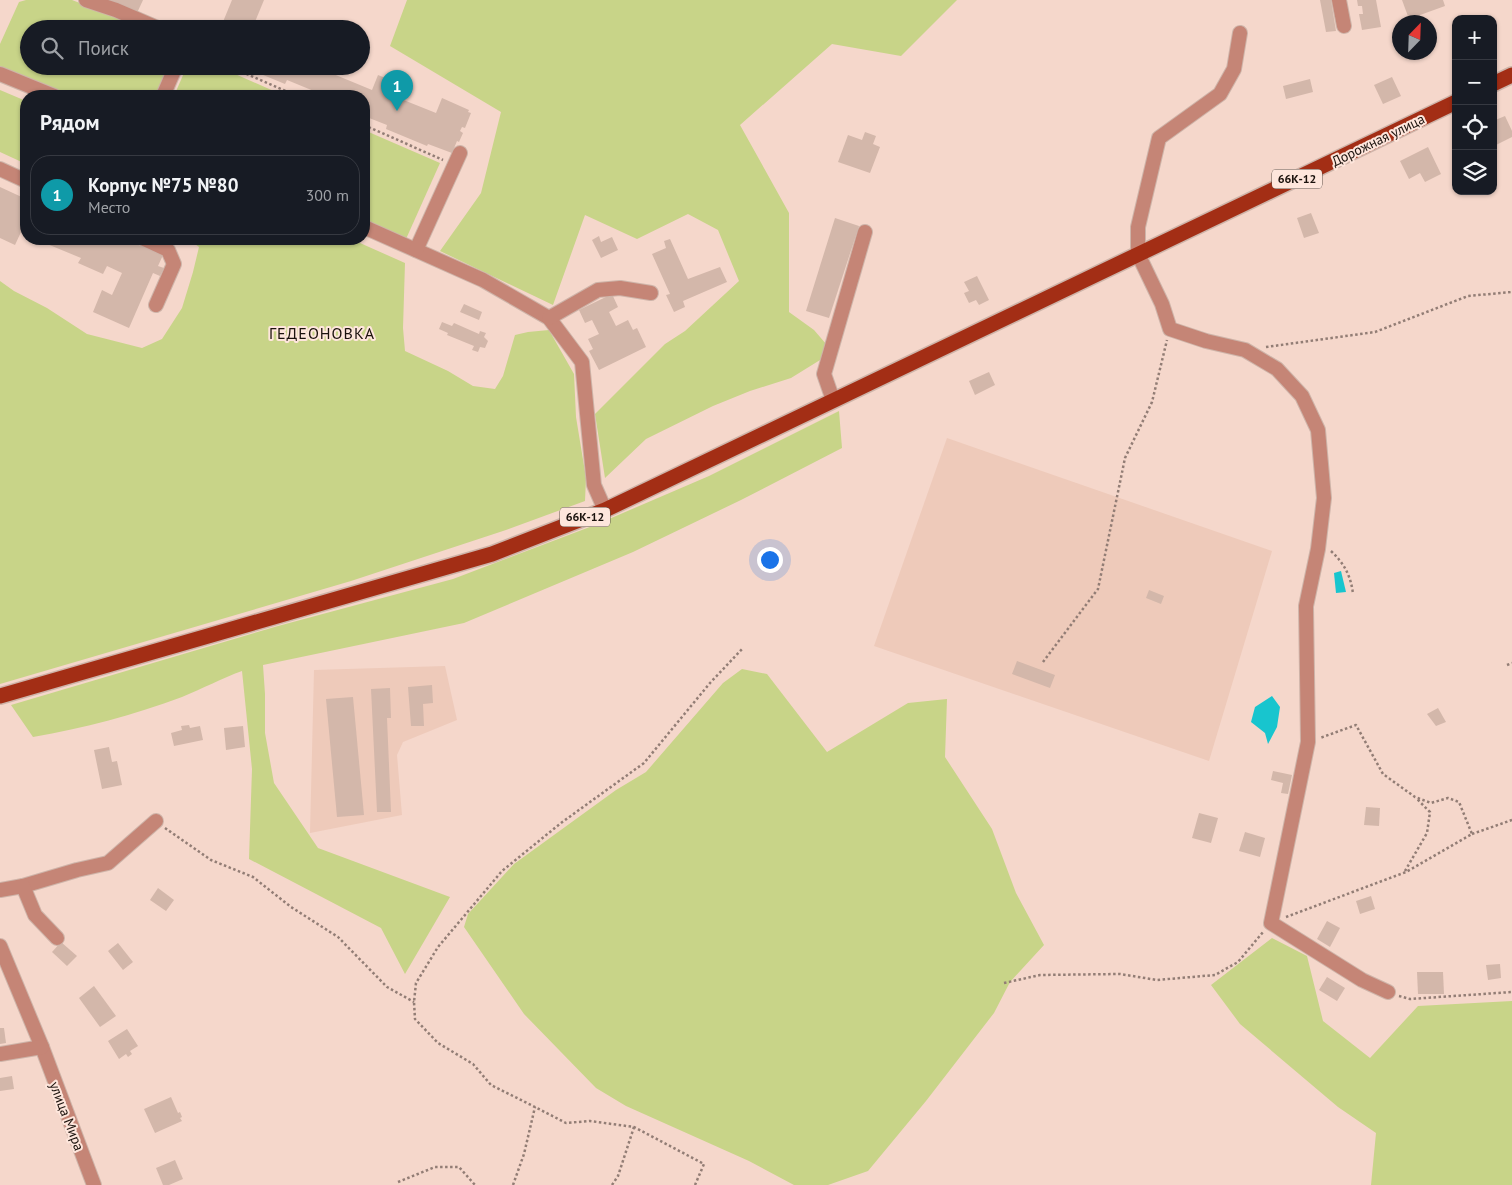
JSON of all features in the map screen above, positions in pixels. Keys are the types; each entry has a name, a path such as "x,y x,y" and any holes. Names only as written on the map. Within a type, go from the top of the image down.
{"main road":[{"path":"1497,82 1512,75"},
{"name":"Дорожная улица","path":"1138,254 1452,104"},
{"name":"66К-12","path":"0,696 492,554 605,510 1138,254"}],"street":[{"path":"86,0 139,20"},
{"path":"1338,0 1344,26"},
{"path":"1240,33 1234,69 1220,94 1159,138 1138,227 1138,254 1162,304 1170,329 1206,341 1245,350 1277,369 1302,396 1318,430 1324,498 1306,606 1308,742 1271,923 1362,980 1388,992"},
{"path":"0,74 39,90"},
{"path":"166,90 172,75"},
{"path":"416,250 458,159"},
{"path":"0,169 20,178"},
{"path":"370,230 483,280 549,318 582,362 594,485 605,510"},
{"path":"833,400 824,374 865,232"},
{"path":"156,305 174,264 168,250 157,245"},
{"path":"549,318 598,290 620,288 651,293"},
{"path":"0,890 23,886 108,863 156,822"},
{"path":"23,886 35,915 57,938"},
{"name":"улица Мира","path":"0,946 42,1047 94,1185"},
{"path":"0,1054 42,1047"}],"path":[{"path":"249,75 283,90"},
{"path":"370,128 458,159"},
{"path":"1245,350 1375,332 1468,296 1512,292"},
{"path":"1043,662 1098,589 1125,458 1152,402 1170,329"},
{"path":"1318,540 1341,560 1351,579 1353,594"},
{"path":"695,1185 704,1164 634,1127 590,1121 566,1123 491,1085 473,1064 438,1044 415,1019 414,1002 416,983 438,947 502,871 561,823 644,763 710,683 743,648"},
{"path":"1507,665 1512,663"},
{"path":"1308,742 1356,725 1383,774 1415,797 1430,812 1427,833 1404,872"},
{"path":"1415,797 1430,803 1448,798 1459,802 1472,834"},
{"path":"1004,983 1040,975 1120,974 1157,980 1215,975 1238,962 1271,923 1404,872 1472,834 1512,820"},
{"path":"156,822 211,860 253,877 291,907 338,937 387,987 414,1002"},
{"path":"1388,992 1410,999 1512,992"},
{"path":"513,1185 524,1154 535,1107"},
{"path":"612,1185 618,1176 634,1127"},
{"path":"398,1182 435,1167 459,1167 475,1185"}],"shaded area":[{"path":"947,438 1272,551 1209,761 874,646"},
{"path":"445,666 457,720 403,742 397,755 402,815 310,833 314,670"}],"green space":[{"path":"26,0 72,0 124,20 20,20 20,75 165,75 159,90 55,90 0,67 0,44 19,2"},
{"path":"407,0 957,0 901,56 832,44 740,125 789,213 789,312 814,330 833,352 791,378 750,391 713,406 646,439 605,478 595,414 665,344 685,331 739,281 718,230 688,214 637,239 585,215 553,305 440,251 481,193 501,112 390,46"},
{"path":"183,75 237,75 271,90 177,90"},
{"path":"0,90 20,98 20,161 0,152"},
{"path":"370,133 440,163 406,239 370,223"},
{"path":"196,245 364,245 405,263 403,328 405,351 448,371 473,386 495,389 503,376 515,335 549,330 574,374 576,417 586,478 585,501 506,530 351,581 0,684 0,281 87,334 142,348 162,339 182,308 199,247"},
{"path":"839,411 842,448 741,500 633,552 464,623 263,665 265,733 274,783 318,848 450,897 405,974 381,928 249,859 252,769 242,671 182,697 146,710 90,725 33,737 11,705 278,626 453,579 595,525 709,476"},
{"path":"742,669 767,674 827,752 908,703 947,699 945,757 992,829 1016,893 1044,945 1010,982 994,1013 926,1101 868,1171 828,1185 794,1185 749,1161 626,1106 596,1088 524,1014 464,927 468,914 514,864 616,790 646,772 723,683"},
{"path":"1272,938 1307,956 1323,1021 1370,1058 1418,1006 1512,1001 1512,1185 1371,1185 1376,1133 1338,1107 1240,1024 1211,985"}],"water":[{"path":"1341,571 1346,592 1336,593 1334,573"},
{"path":"1272,696 1280,707 1277,727 1268,744 1265,733 1251,722 1255,707"}],"building":[{"path":"106,0 143,0 137,13"},
{"path":"232,0 264,0 256,20 224,20"},
{"path":"1320,0 1331,0 1336,31 1326,32"},
{"path":"1357,0 1376,0 1381,27 1362,30 1359,14 1363,14 1362,6 1358,6"},
{"path":"1402,0 1443,0 1445,6 1420,15 1408,15"},
{"path":"391,73 401,77 398,83 406,86 401,99 436,113 442,98 469,110 468,112 471,113 465,128 462,127 460,131 463,133 452,153 428,144 427,146 386,129 387,125 370,118 370,90 311,90 287,80 285,84 263,75 336,75 372,90 378,75 388,79"},
{"path":"1392,77 1401,96 1383,104 1374,85"},
{"path":"1310,79 1313,92 1286,99 1283,86"},
{"path":"1505,116 1512,131 1512,137 1497,144 1497,119"},
{"path":"865,132 876,136 873,144 880,147 870,173 838,162 848,135 862,140"},
{"path":"1428,147 1441,174 1425,182 1420,173 1409,179 1400,161"},
{"path":"0,187 20,196 20,234 15,245 0,238"},
{"path":"1311,213 1319,233 1304,238 1297,218"},
{"path":"835,218 859,226 829,318 806,311"},
{"path":"599,236 601,242 612,237 618,250 601,258 592,240"},
{"path":"670,239 688,279 720,267 727,282 683,301 685,307 674,312 666,295 670,294 652,254 666,248 664,241"},
{"path":"50,245 139,245 163,255 158,266 164,268 160,276 153,273 129,328 93,312 102,290 112,295 122,273 107,266 103,274 78,263 81,258"},
{"path":"977,276 989,300 979,305 976,300 969,303 964,293 969,291 964,282"},
{"path":"612,294 618,307 609,312 616,326 628,320 633,330 637,328 646,347 599,370 589,351 593,349 588,339 599,334 592,320 585,323 579,310"},
{"path":"464,304 482,312 479,320 460,312"},
{"path":"442,322 452,326 454,323 479,334 480,331 486,333 484,337 488,341 485,348 480,347 478,352 472,350 474,346 447,335 448,333 439,329"},
{"path":"989,372 995,385 975,395 969,381"},
{"path":"1149,590 1164,596 1161,604 1146,598"},
{"path":"1017,661 1055,675 1050,688 1012,674"},
{"path":"432,685 433,703 423,704 424,726 411,726 408,687"},
{"path":"390,688 391,718 387,718 391,812 377,812 371,689"},
{"path":"353,697 364,815 337,817 326,699"},
{"path":"1438,708 1446,722 1436,726 1427,714"},
{"path":"189,725 190,728 200,726 203,740 174,746 171,733 182,730 181,726"},
{"path":"243,726 245,747 226,750 224,728"},
{"path":"109,747 112,762 117,761 122,785 102,789 94,750"},
{"path":"1273,771 1292,775 1288,794 1281,793 1283,783 1271,780"},
{"path":"1366,807 1380,808 1379,826 1364,825"},
{"path":"1199,813 1218,818 1211,843 1192,838"},
{"path":"1245,832 1265,838 1260,857 1239,851"},
{"path":"158,888 174,900 166,911 150,900"},
{"path":"1371,896 1375,909 1360,914 1356,901"},
{"path":"1327,921 1340,928 1330,947 1317,939"},
{"path":"61,942 77,956 67,966 52,952"},
{"path":"118,943 133,962 123,970 108,951"},
{"path":"1500,964 1501,978 1488,980 1486,965"},
{"path":"1417,972 1443,972 1444,994 1418,994"},
{"path":"1327,977 1345,988 1337,1001 1319,990"},
{"path":"94,986 116,1016 100,1027 79,998"},
{"path":"0,1028 4,1028 6,1043 0,1044"},
{"path":"127,1029 138,1046 130,1051 132,1054 128,1057 126,1054 119,1059 108,1041"},
{"path":"12,1076 14,1089 0,1091 0,1078"},
{"path":"171,1097 178,1113 180,1112 182,1121 155,1133 144,1109"},
{"path":"175,1160 183,1179 169,1185 163,1185 156,1168"}],"place":[{"name":"Корпус №75 №80","path":"397,111"}],"district":[{"name":"ГЕДЕОНОВКА","path":"322,333"}]}
